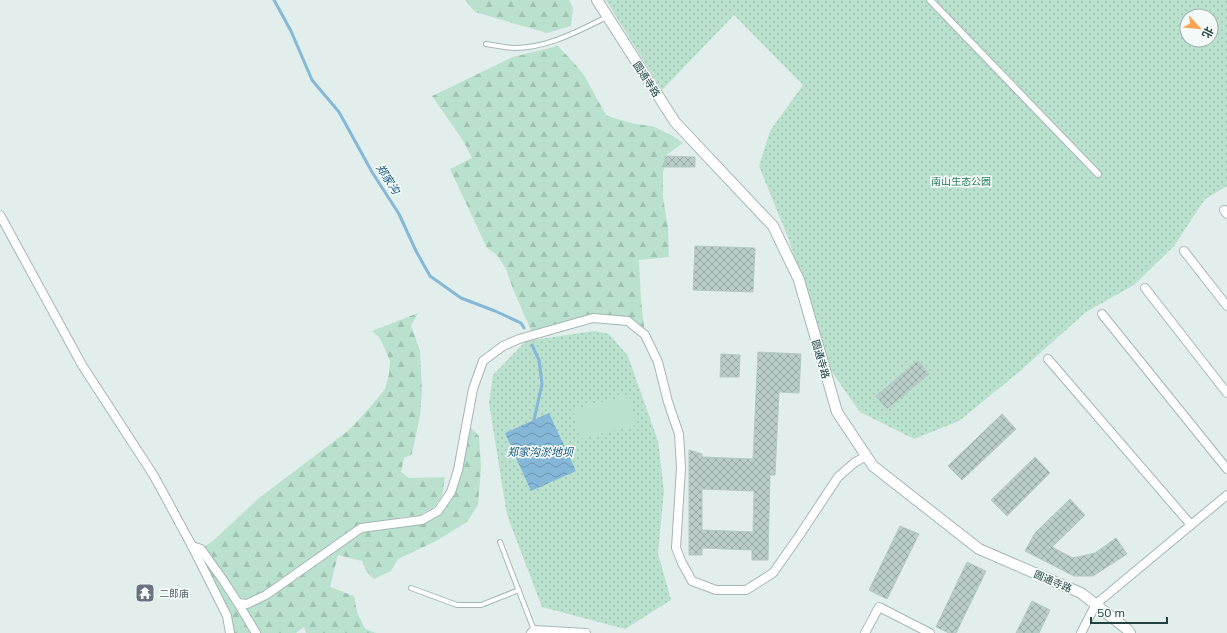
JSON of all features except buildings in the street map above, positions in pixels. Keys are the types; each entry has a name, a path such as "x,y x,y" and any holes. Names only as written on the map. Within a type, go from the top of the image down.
{"street":[{"name":"圆通寺路","path":"597,0 675,122 773,226 799,280 837,412 873,466 979,549 1081,593 1130,633"},
{"path":"930,0 1098,174"},
{"path":"0,215 82,365 154,476 192,546 227,616 230,633"},
{"path":"1184,251 1227,306"},
{"path":"1144,288 1227,393"},
{"path":"1102,314 1227,469"},
{"path":"238,603 247,604 266,595 361,528 422,520 438,511 450,492 458,470 473,389 483,360 503,346 519,339 593,318 628,322 645,335 658,362 668,402 679,434 681,468 676,548 692,581 716,590 746,590 773,573 838,476 866,456"},
{"path":"1048,359 1191,525"},
{"path":"1081,633 1096,604 1227,495"},
{"path":"192,546 201,549 223,580 256,633"},
{"path":"865,633 879,606 930,633"},
{"path":"532,631 586,633"}],"lane":[{"path":"486,44 514,48 542,45 568,35 608,16"},
{"path":"500,542 519,590 532,631"},
{"path":"411,588 456,605 481,605 519,590"}],"green space":[{"path":"465,0 569,0 573,8 571,26 547,33 475,12"},
{"name":"南山生态公园","path":"606,0 1227,0 1227,186 1205,199 1174,246 1134,285 1086,312 1019,372 959,421 914,439 860,412 829,368 789,240 759,166 770,131 803,85 734,15 662,90"},
{"path":"558,46 582,73 607,116 635,124 652,126 671,135 683,143 665,156 665,167 663,172 663,197 668,228 669,257 639,260 645,335 628,321 593,318 533,335 506,269 497,255 487,248 450,169 472,158 464,142 432,96 513,57"},
{"path":"418,313 411,326 420,351 422,392 420,415 412,454 404,458 401,472 409,478 445,477 442,496 434,507 420,515 402,517 366,527 422,520 438,511 451,492 467,424 479,436 481,467 478,505 467,522 436,541 398,559 391,571 374,579 366,571 362,561 338,555 330,587 354,596 357,612 365,629 376,633 306,633 304,627 296,633 230,633 192,546 201,549 214,540 259,498 349,430 385,389 389,374 390,361 380,338 372,331"},
{"path":"594,331 609,334 628,356 658,441 664,491 658,553 671,600 625,629 542,607 507,515 489,403 493,375 526,341"},
{"path":"629,395 636,425 580,439 573,409"}],"water":[{"name":"郑家沟淤地坝","path":"549,413 576,471 531,491 505,433"}],"waterway":[{"name":"郑家沟","path":"274,0 291,31 312,80 339,112 372,172 399,214 416,251 430,276 461,298 521,323 524,328"},
{"name":"郑家沟","path":"532,345 539,360 542,384 534,420"}],"place":[{"name":"二郎庙","path":"145,593"}]}
